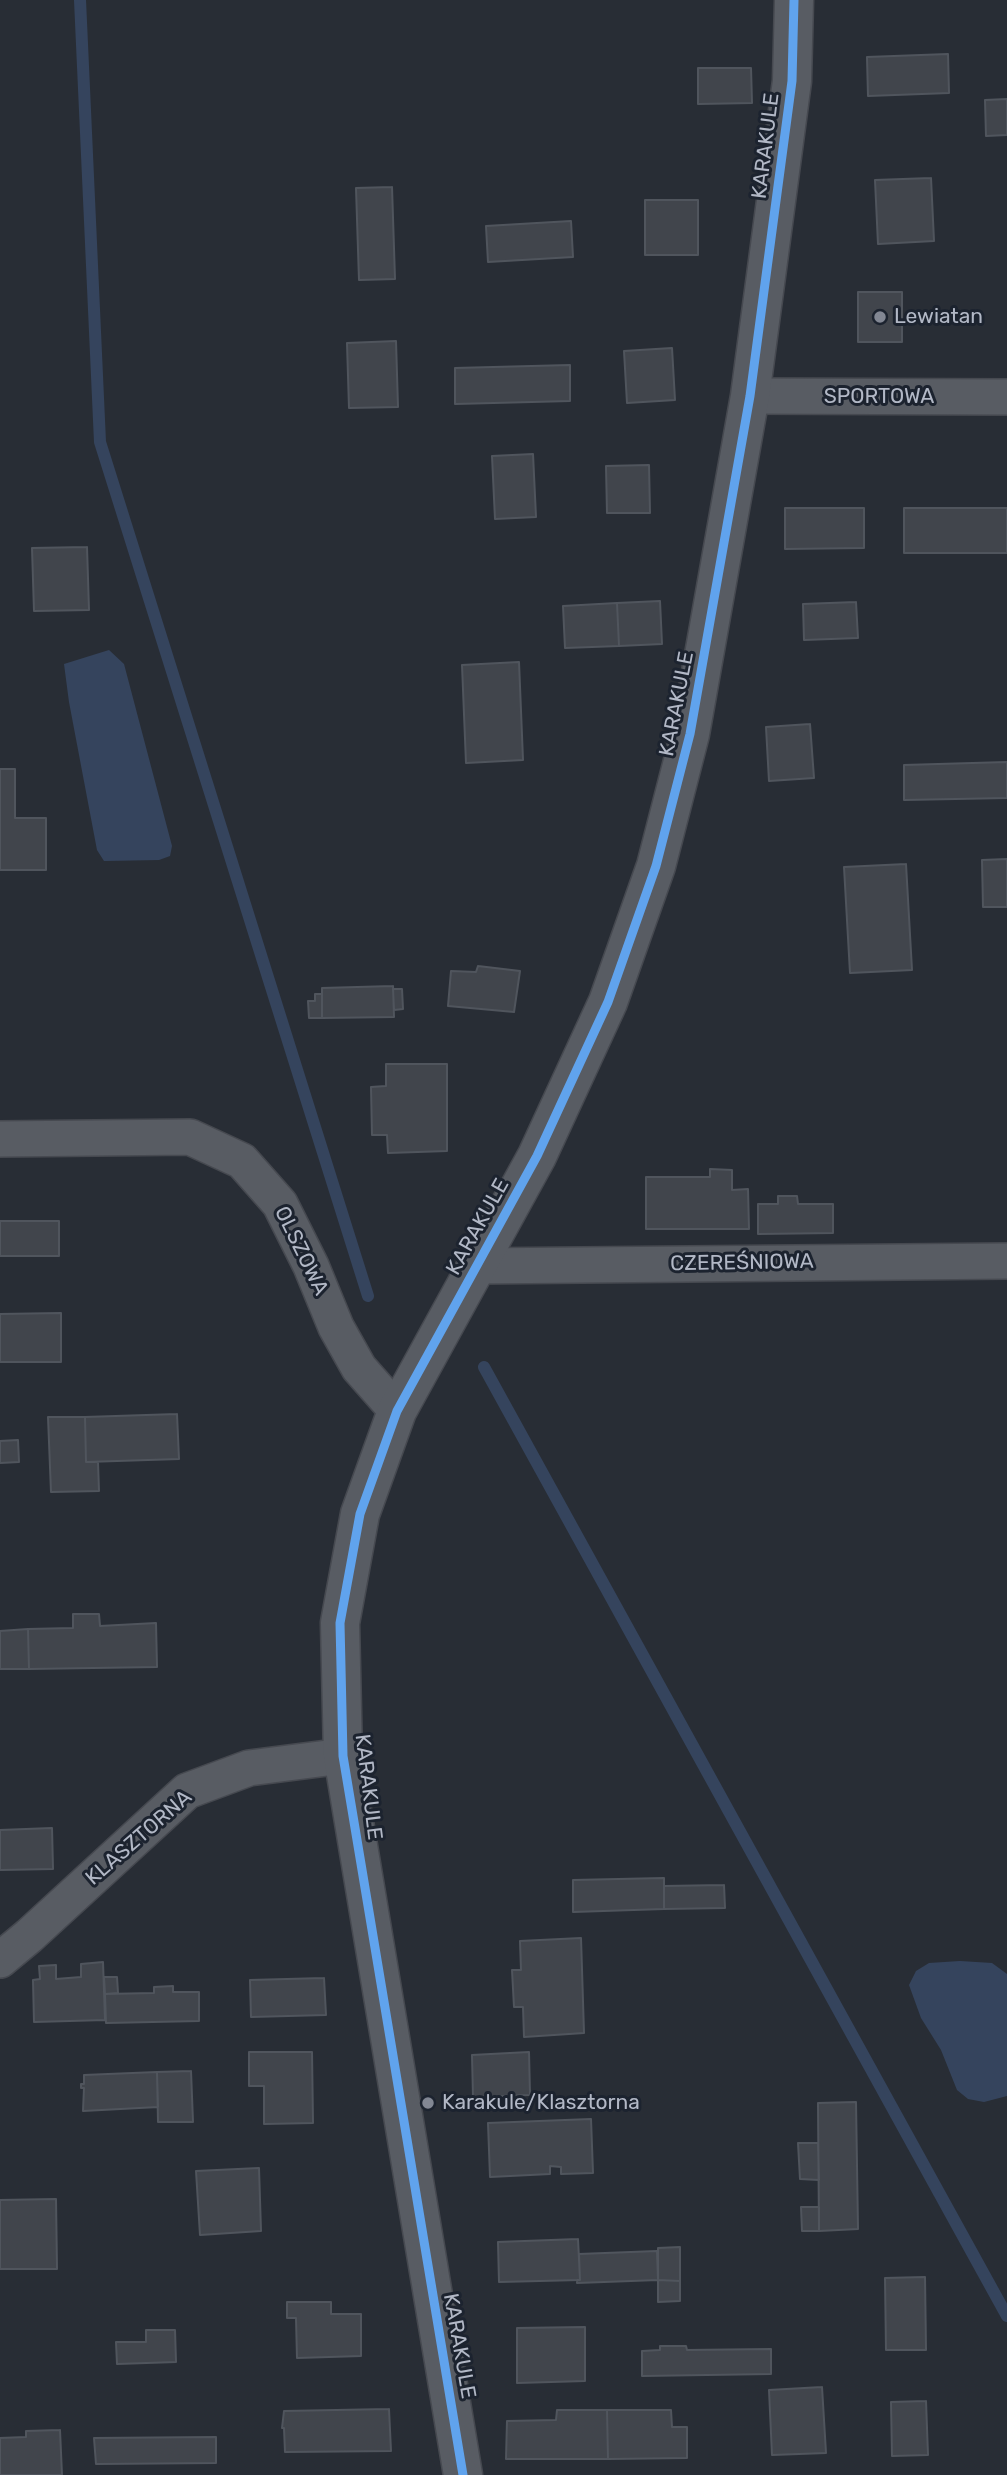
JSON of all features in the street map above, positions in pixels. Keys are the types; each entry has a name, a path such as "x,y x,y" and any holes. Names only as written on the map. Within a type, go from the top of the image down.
{"street":[{"name":"KARAKULE","path":"463,2475 343,1756 340,1623 360,1514 397,1410 537,1156 608,1002 656,866 691,734 750,396 792,80 794,0"},
{"name":"SPORTOWA","path":"750,396 1007,397"},
{"name":"OLSZOWA","path":"0,1139 190,1137 242,1161 279,1204 311,1266 336,1327 359,1368 397,1410"},
{"name":"CZEREŚNIOWA","path":"476,1266 1007,1261"},
{"name":"KLASZTORNA","path":"0,1960 187,1791 248,1768 343,1756"}],"water":[{"path":"109,650 124,664 172,846 170,856 159,860 104,861 97,850 64,664"},
{"path":"929,1963 992,1963 1007,1974 1007,2096 984,2102 968,2099 957,2090 941,2050 921,2018 909,1985 916,1971"}],"building":[{"path":"948,54 949,93 868,96 867,57"},
{"path":"698,68 751,68 752,103 698,104"},
{"path":"1007,99 1007,135 986,136 985,100"},
{"path":"931,178 934,241 878,244 875,180"},
{"path":"392,187 395,279 359,280 356,188"},
{"path":"645,200 698,200 698,255 645,255"},
{"path":"571,221 573,257 488,262 486,226"},
{"name":"Lewiatan","path":"858,292 902,292 902,342 858,342"},
{"path":"396,341 398,407 349,408 347,343"},
{"path":"672,348 675,400 627,403 624,351"},
{"path":"570,365 570,401 455,404 455,368"},
{"path":"533,454 536,517 495,519 492,456"},
{"path":"649,465 650,513 607,513 606,466"},
{"path":"785,508 864,508 864,548 785,549"},
{"path":"904,508 1007,508 1007,553 904,553"},
{"path":"87,547 89,610 34,611 32,548"},
{"path":"660,601 662,644 619,646 617,603"},
{"path":"856,602 858,638 804,640 803,604"},
{"path":"617,603 619,646 565,648 563,606"},
{"path":"519,662 523,760 466,763 462,665"},
{"path":"810,724 814,778 769,781 766,727"},
{"path":"1007,762 1007,798 904,800 904,765"},
{"path":"0,769 15,769 15,818 46,818 46,870 0,870"},
{"path":"1007,859 1007,907 983,907 982,860"},
{"path":"906,864 912,970 850,973 844,867"},
{"path":"478,966 520,971 514,1012 448,1006 451,971 476,972"},
{"path":"393,986 394,1017 322,1018 322,988"},
{"path":"393,989 402,989 403,1009 394,1010"},
{"path":"315,994 322,994 322,1018 309,1018 308,1001 315,1001"},
{"path":"386,1064 447,1064 447,1151 388,1153 387,1135 372,1135 371,1087 386,1086"},
{"path":"710,1169 732,1170 732,1190 748,1189 749,1229 646,1229 646,1177 710,1177"},
{"path":"778,1196 797,1196 798,1204 833,1204 833,1233 758,1234 758,1204 778,1204"},
{"path":"0,1221 59,1221 59,1256 0,1256"},
{"path":"61,1313 61,1362 0,1362 0,1314"},
{"path":"177,1414 179,1459 86,1462 85,1417"},
{"path":"48,1417 85,1417 86,1462 98,1462 99,1491 51,1492"},
{"path":"18,1440 19,1462 0,1463 0,1441"},
{"path":"73,1614 99,1614 100,1626 156,1623 157,1667 29,1669 28,1629 73,1628"},
{"path":"28,1629 29,1669 0,1669 0,1631"},
{"path":"52,1828 53,1869 0,1870 0,1830"},
{"path":"664,1878 664,1909 573,1912 573,1880"},
{"path":"724,1885 725,1908 664,1909 664,1886"},
{"path":"581,1938 584,2033 524,2037 523,2007 514,2007 512,1970 521,1970 520,1941"},
{"path":"103,1962 105,2020 34,2022 33,1980 40,1979 39,1966 56,1965 56,1979 81,1977 81,1964"},
{"path":"104,1977 117,1977 118,1993 105,1994"},
{"path":"324,1978 326,2015 251,2017 250,1980"},
{"path":"173,1986 173,1992 199,1992 199,2021 106,2023 105,1994 154,1993 154,1987"},
{"path":"249,2052 312,2052 313,2123 264,2124 264,2086 249,2086"},
{"path":"529,2052 530,2095 473,2097 472,2055"},
{"path":"191,2071 193,2122 158,2122 157,2072"},
{"path":"157,2072 158,2107 83,2111 84,2088 81,2088 81,2084 84,2084 84,2075"},
{"path":"856,2102 858,2229 819,2231 818,2103"},
{"path":"591,2119 593,2173 561,2174 561,2167 550,2166 550,2174 490,2177 488,2123"},
{"path":"798,2143 818,2143 819,2180 800,2179"},
{"path":"259,2168 261,2231 200,2235 196,2171"},
{"path":"56,2199 57,2269 0,2269 0,2200"},
{"path":"801,2207 819,2207 819,2231 802,2231"},
{"path":"578,2239 580,2280 499,2282 498,2242"},
{"path":"680,2247 680,2281 658,2280 658,2248"},
{"path":"657,2251 658,2280 577,2283 577,2280 580,2280 579,2254"},
{"path":"925,2277 926,2350 886,2350 885,2278"},
{"path":"658,2280 680,2281 680,2301 658,2302"},
{"path":"287,2302 331,2302 331,2314 361,2314 361,2356 297,2358 296,2318 287,2318"},
{"path":"585,2327 585,2381 517,2383 517,2328"},
{"path":"146,2330 175,2330 176,2362 117,2364 116,2342 146,2342"},
{"path":"660,2346 686,2346 687,2350 771,2349 771,2374 642,2376 642,2351 660,2350"},
{"path":"822,2387 826,2453 772,2455 769,2390"},
{"path":"926,2401 928,2455 892,2456 891,2402"},
{"path":"389,2409 391,2451 285,2452 282,2428 284,2411"},
{"path":"557,2410 607,2410 608,2459 506,2459 507,2421 556,2420"},
{"path":"607,2410 671,2410 672,2427 687,2427 687,2458 608,2459"},
{"path":"60,2430 62,2475 0,2475 0,2438 26,2437 26,2431"},
{"path":"216,2437 216,2463 96,2464 94,2438"}],"waterway":[{"path":"80,0 100,442 368,1296"},
{"path":"484,1367 1007,2316"}],"cycle path":[{"path":"463,2475 343,1756 340,1623 360,1514 397,1411 537,1156 608,1002 656,866 690,734 750,396 792,81 794,0"}],"place":[{"name":"Lewiatan","path":"880,317"},
{"name":"Karakule/Klasztorna","path":"428,2103"}]}
